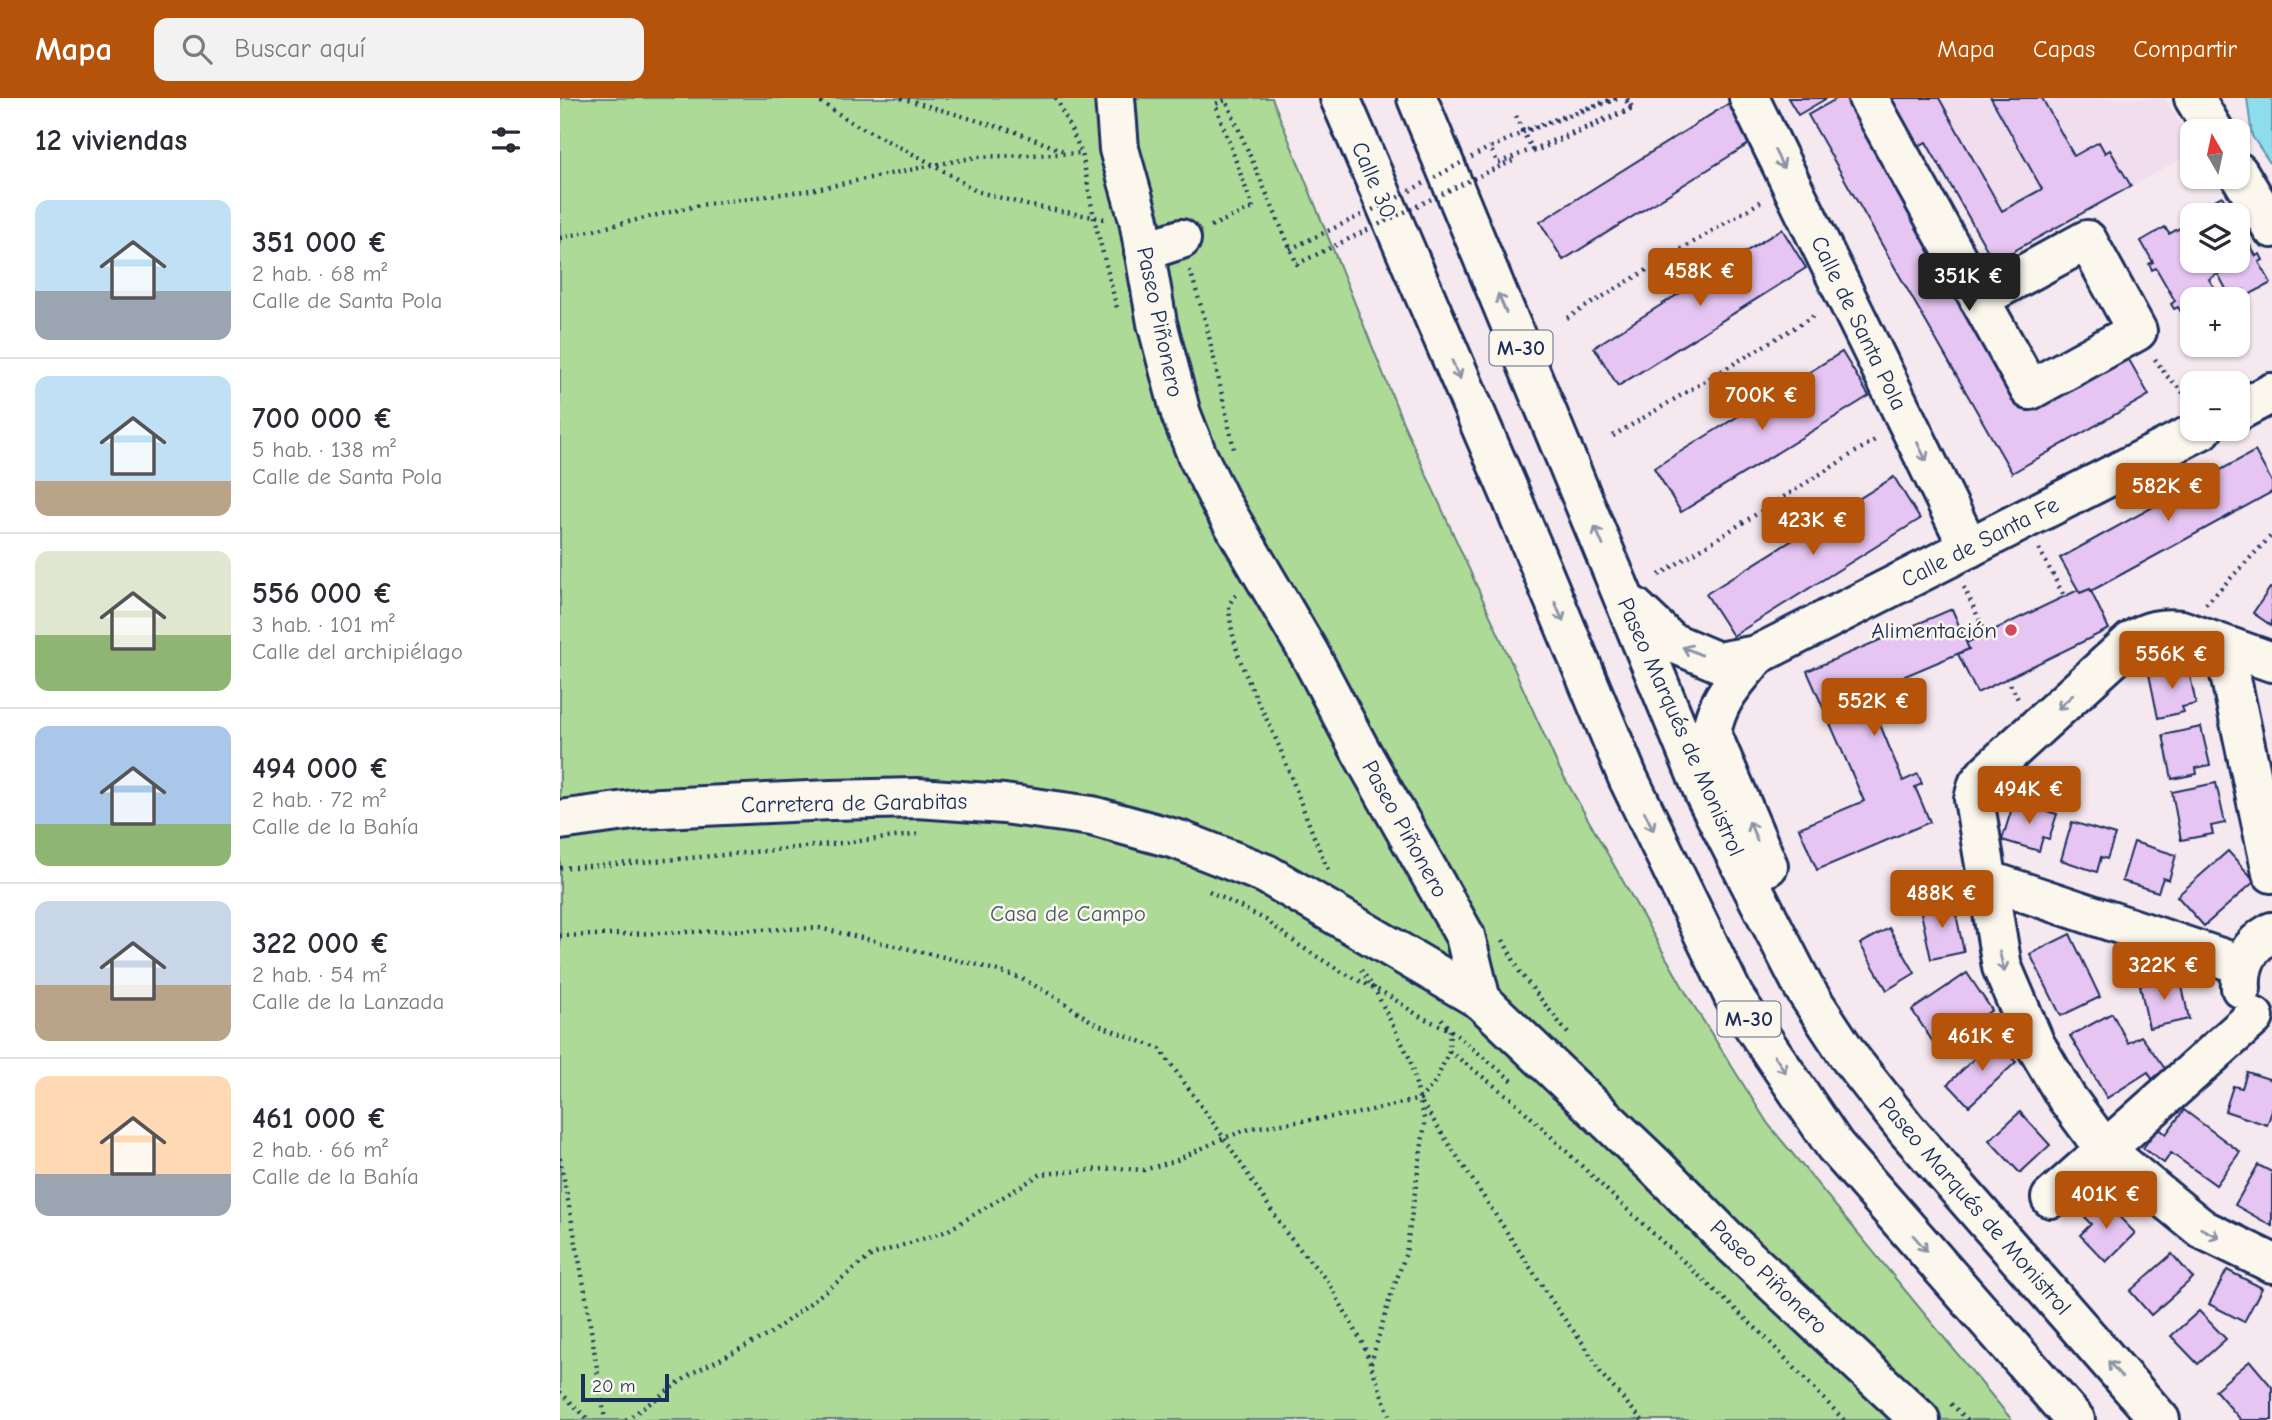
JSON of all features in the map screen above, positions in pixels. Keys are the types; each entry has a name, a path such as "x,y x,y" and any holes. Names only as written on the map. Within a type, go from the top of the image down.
{"main road":[{"name":"Paseo Piñonero","path":"1115,98 1119,149 1139,220 1166,363 1197,455 1221,503 1309,653 1465,936 1481,1000 1726,1237 1934,1410"},
{"path":"1321,98 1409,262"},
{"name":"Calle 30","path":"1340,98 1409,262"},
{"name":"Paseo Marqués de Monistrol","path":"1417,98 1705,795 1804,988 1850,1058 1906,1129 2160,1420"},
{"name":"Calle de Santa Pola","path":"1749,98 1907,419 1960,553"},
{"path":"1868,98 1979,299"},
{"path":"2194,98 2207,119"},
{"path":"2248,189 2272,228"},
{"path":"1144,251 1181,239"},
{"name":"M-30","path":"1409,262 1520,517 1628,778 1734,997 1835,1146 2074,1420"},
{"path":"2250,405 2272,393"},
{"name":"Calle de Santa Fe","path":"1757,656 2180,441"},
{"path":"1625,599 1671,642 1718,662 1757,656"},
{"path":"2272,662 2181,629 2148,631 2132,641 1978,784 1973,799 2002,967 2035,1044 2066,1097 2105,1150 2202,1229 2272,1263"},
{"path":"2224,646 2272,873"},
{"path":"1757,656 1721,700 1711,733 1787,912 1804,988"},
{"name":"Carretera de Garabitas","path":"560,820 640,809 917,798 1004,804 1092,816 1179,840 1266,874 1481,1000"},
{"path":"1987,880 2242,965"},
{"path":"2051,1198 2105,1150 2263,1023 2246,1006 2240,979 2248,952 2272,932"}],"path":[{"path":"815,98 976,191 1027,205 1094,218 1082,153 1056,98"},
{"path":"560,238 700,205 811,190 977,157 1070,153 1016,132 901,98"},
{"path":"1290,249 1393,200 1490,147 1523,132 1617,98"},
{"path":"1523,132 1490,148 1499,163 1630,108 1626,98"},
{"path":"1234,451 1206,323 1181,239 1254,208 1215,104 1226,100 1297,264 1500,166 1633,109 1626,98"},
{"path":"1516,116 1534,149"},
{"path":"1567,318 1791,184"},
{"path":"1613,436 1846,296"},
{"path":"2166,375 2180,389"},
{"path":"1659,575 1907,419"},
{"path":"2024,520 2064,596"},
{"path":"2181,629 2272,535"},
{"path":"1960,553 1986,634"},
{"path":"1237,594 1228,604 1234,645 1333,881 1332,891 1323,907"},
{"path":"560,869 781,851 922,834"},
{"path":"1199,886 1266,920 1297,944 1421,1017 1450,1030 1518,1086"},
{"path":"560,936 819,928 1021,978 1094,1023 1160,1049 1224,1138 1287,1234 1329,1283 1371,1364 1391,1420"},
{"path":"1501,937 1521,974 1577,1044"},
{"path":"1360,968 1374,988 1410,1059 1425,1123 1406,1253 1371,1364"},
{"path":"1449,1051 1513,1100 1763,1335 1844,1420"},
{"path":"626,1420 694,1372 770,1334 872,1255 947,1231 1041,1174 1115,1168 1144,1170 1177,1160 1252,1128 1354,1114 1420,1100"},
{"path":"1420,1100 1602,1375 1642,1420"},
{"path":"560,1158 585,1291 605,1420"},
{"path":"560,1392 589,1420"},
{"path":"1934,1410 1968,1420"}],"shaded area":[{"path":"1888,98 2165,98 2180,123 2180,159 1994,262 1927,143 1916,148"}],"green space":[{"name":"Casa de Campo","path":"560,98 1272,98 1404,425 1559,768 1689,998 1768,1124 2012,1420 560,1420"}],"water":[{"path":"2247,98 2272,98 2272,166 2252,136"}],"building":[{"path":"1788,98 1827,98 1798,115"},
{"path":"1838,98 1849,98 2024,405 2123,349 2149,395 2012,473 1808,115"},
{"path":"1888,98 1939,98 2002,211 2042,189 1991,98 2042,98 2074,156 2099,142 2105,153 2110,150 2131,186 1994,262 1926,142 1916,148"},
{"path":"1728,104 1752,142 1563,260 1540,222"},
{"path":"2222,196 2226,203 2209,203"},
{"path":"2165,227 2169,234 2180,228 2180,273 2250,273 2250,246 2256,256 2260,254 2263,260 2259,262 2271,283 2250,294 2250,287 2225,287 2218,274 2209,279 2214,287 2180,287 2180,310 2178,307 2174,309 2171,304 2175,301 2156,268 2152,270 2149,264 2153,262 2141,241"},
{"path":"1782,229 1806,268 1618,386 1594,347"},
{"path":"1842,352 1869,396 1681,512 1654,468"},
{"path":"2255,451 2272,482 2272,492 2091,591 2090,589 2080,593 2060,558"},
{"path":"1894,477 1920,519 1733,636 1706,594"},
{"path":"2270,588 2272,589 2272,626 2253,613"},
{"path":"2090,589 2109,629 1977,693 1958,654 1969,649 1966,643 2078,590 2080,593"},
{"path":"1952,609 1969,649 1860,695 1873,725 1879,722 1903,781 1918,774 1922,784 1915,787 1930,822 1817,870 1799,828 1864,801 1807,671"},
{"path":"2188,666 2196,704 2182,707 2184,712 2158,718 2149,674"},
{"path":"2201,727 2210,765 2196,768 2197,774 2172,779 2163,735"},
{"path":"2216,783 2225,823 2211,826 2213,834 2181,840 2172,792"},
{"path":"2014,802 2057,814 2049,839 2043,837 2039,851 2002,840"},
{"path":"2072,822 2115,835 2107,859 2101,857 2097,872 2061,860"},
{"path":"2134,842 2176,855 2169,880 2163,878 2158,892 2122,881"},
{"path":"2228,851 2255,881 2204,926 2177,896"},
{"path":"1953,900 1964,952 1931,959 1920,908"},
{"path":"1889,928 1915,973 1887,990 1860,944"},
{"path":"2070,934 2100,997 2061,1016 2030,954"},
{"path":"1967,973 1992,1010 1937,1048 1912,1010"},
{"path":"2180,977 2189,1019 2149,1028 2140,985"},
{"path":"2112,1013 2128,1043 2141,1036 2166,1070 2152,1079 2148,1072 2107,1098 2070,1036"},
{"path":"1993,1040 2016,1062 1969,1106 1948,1084"},
{"path":"2247,1072 2272,1080 2272,1111 2267,1125 2225,1111 2233,1086 2242,1088"},
{"path":"2184,1110 2240,1152 2216,1185 2171,1153 2164,1163 2143,1148 2158,1128 2166,1134"},
{"path":"2020,1112 2050,1145 2020,1173 1989,1140"},
{"path":"2258,1165 2272,1172 2272,1226 2235,1205"},
{"path":"2103,1200 2135,1233 2106,1262 2080,1235 2091,1224 2085,1218"},
{"path":"2172,1254 2193,1278 2151,1315 2130,1291"},
{"path":"2227,1270 2262,1288 2244,1322 2209,1304"},
{"path":"2199,1311 2226,1339 2198,1364 2171,1336"},
{"path":"2250,1361 2272,1387 2272,1420 2241,1420 2215,1390"}],"place":[{"name":"Alimentación","path":"2011,630"}]}
